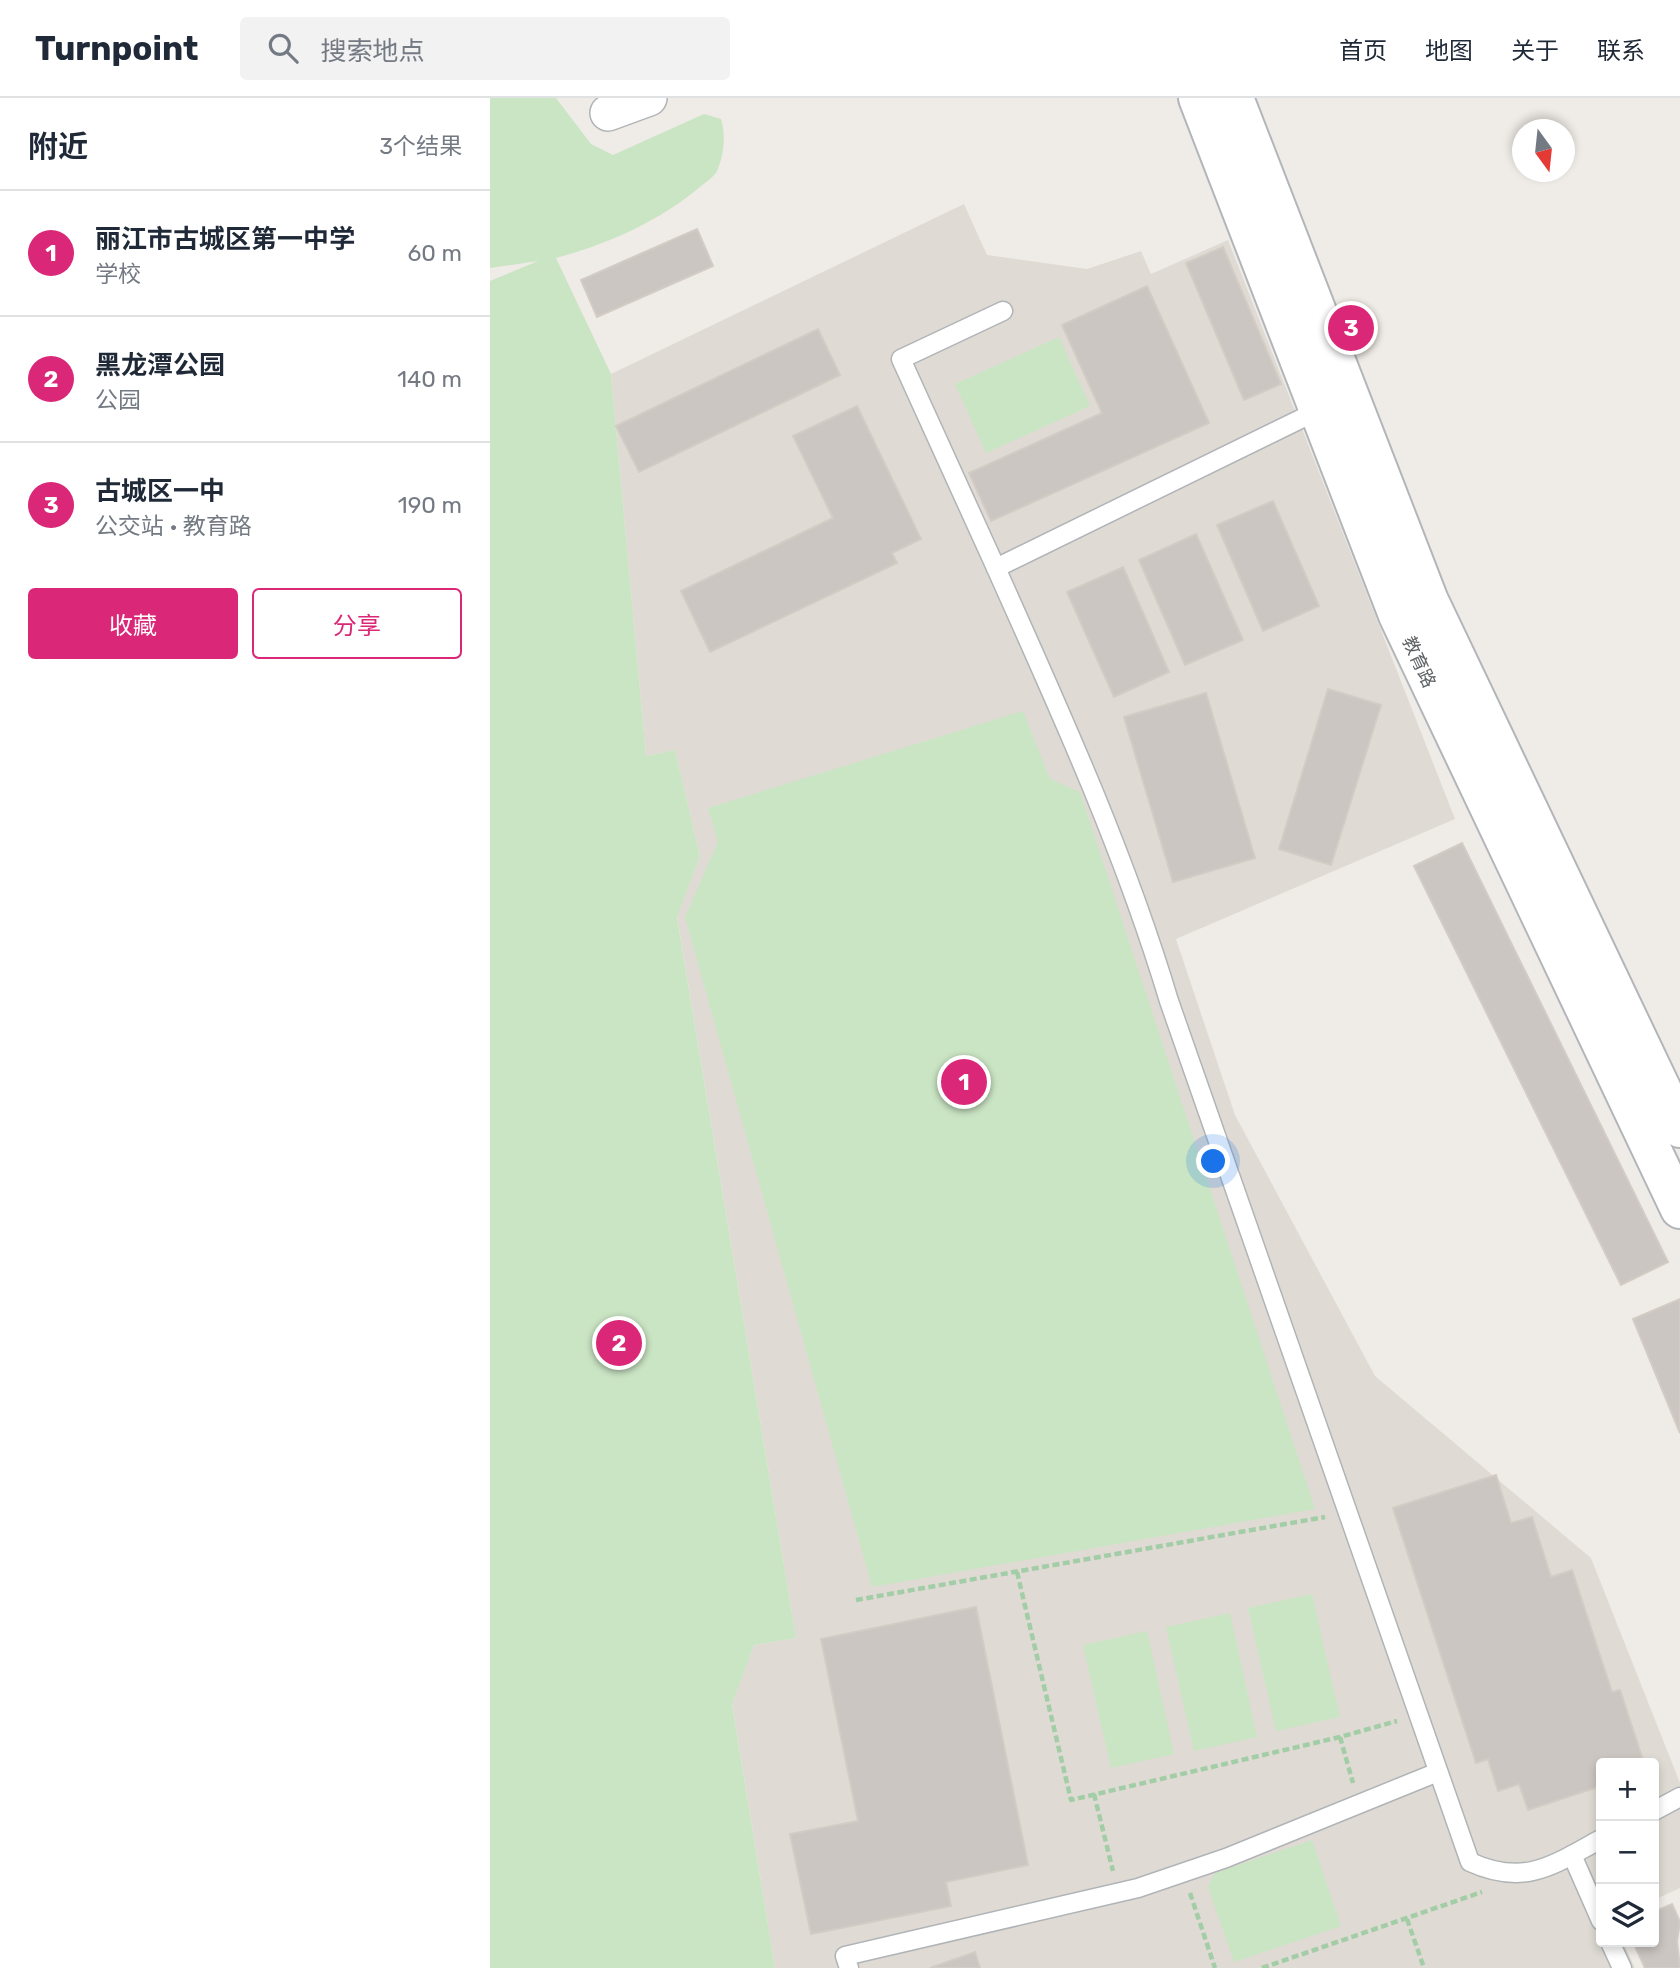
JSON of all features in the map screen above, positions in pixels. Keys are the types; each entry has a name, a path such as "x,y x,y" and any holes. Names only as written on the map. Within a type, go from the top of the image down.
{"street":[{"path":"608,113 649,98"},
{"name":"教育路","path":"1198,98 1398,615 1680,1209"},
{"name":"教育路","path":"1234,98 1429,601 1680,1128"}],"lane":[{"path":"1003,311 901,359 1081,759 1126,870 1346,1513 1470,1862 1504,1874 1533,1873 1596,1842"},
{"path":"996,568 1319,410"},
{"path":"849,1968 845,1956 1118,1892 1183,1872 1438,1772"},
{"path":"1659,1808 1680,1797"},
{"path":"1572,1855 1596,1910"},
{"path":"1612,1947 1622,1968"}],"path":[{"path":"856,1600 1346,1513"},
{"path":"1017,1572 1070,1800 1340,1737 1418,1715"},
{"path":"1340,1737 1359,1804"},
{"path":"1094,1794 1118,1892"},
{"path":"1183,1872 1216,1968"},
{"path":"1262,1968 1480,1894 1504,1874"},
{"path":"1407,1919 1424,1968"}],"shaded area":[{"path":"964,204 987,255 1087,269 1141,251 1151,274 1228,240 1455,819 1176,939 1235,1115 1375,1376 1591,1558 1680,1783 1680,1888 1659,1898 1659,1758 1596,1758 1596,1947 1625,1947 1635,1968 775,1968 732,1703 754,1645 796,1638 677,916 700,856 675,750 646,756 611,374"}],"green space":[{"path":"490,98 556,98 591,144 613,155 704,114 721,119 723,125 724,145 717,171 685,199 633,230 556,258 611,374 646,756 675,750 700,856 677,917 796,1638 754,1645 732,1704 775,1968 490,1968 490,281 538,261 490,268"},
{"path":"1059,337 1090,406 986,453 955,384"},
{"path":"1023,711 1050,779 1080,792 1315,1509 872,1587 685,917 718,842 708,808"},
{"path":"1312,1594 1340,1717 1276,1731 1248,1608"},
{"path":"1230,1613 1257,1737 1194,1751 1166,1627"},
{"path":"1147,1631 1174,1754 1111,1768 1083,1645"},
{"path":"1312,1840 1341,1926 1234,1962 1208,1887 1215,1873"}],"building":[{"path":"697,229 713,266 597,317 581,280"},
{"path":"1223,247 1281,384 1244,400 1186,263"},
{"path":"1147,286 1209,423 991,521 969,473 1102,413 1062,325"},
{"path":"818,329 840,375 639,472 616,426"},
{"path":"857,406 921,539 892,553 897,563 710,652 681,591 833,518 793,436"},
{"path":"1273,501 1319,606 1263,631 1217,525"},
{"path":"1196,534 1243,640 1185,665 1139,560"},
{"path":"1123,567 1169,672 1114,697 1067,592"},
{"path":"1328,689 1381,705 1331,865 1279,849"},
{"path":"1206,693 1255,858 1173,882 1124,717"},
{"path":"1462,843 1668,1262 1621,1285 1414,866"},
{"path":"1680,1299 1680,1433 1633,1319"},
{"path":"1496,1475 1511,1523 1532,1517 1551,1577 1572,1570 1612,1692 1620,1690 1642,1758 1596,1758 1596,1788 1528,1810 1519,1784 1498,1791 1488,1759 1476,1763 1393,1508"},
{"path":"976,1607 1028,1865 946,1882 951,1906 811,1934 790,1834 858,1821 821,1639"},
{"path":"1672,1904 1680,1922 1677,1941 1680,1968 1645,1968 1635,1947 1659,1947 1659,1910"},
{"path":"975,1952 980,1968 930,1968"}],"place":[{"name":"古城区一中","path":"1351,328"},
{"name":"丽江市古城区第一中学","path":"964,1082"},
{"name":"黑龙潭公园","path":"619,1343"}]}
